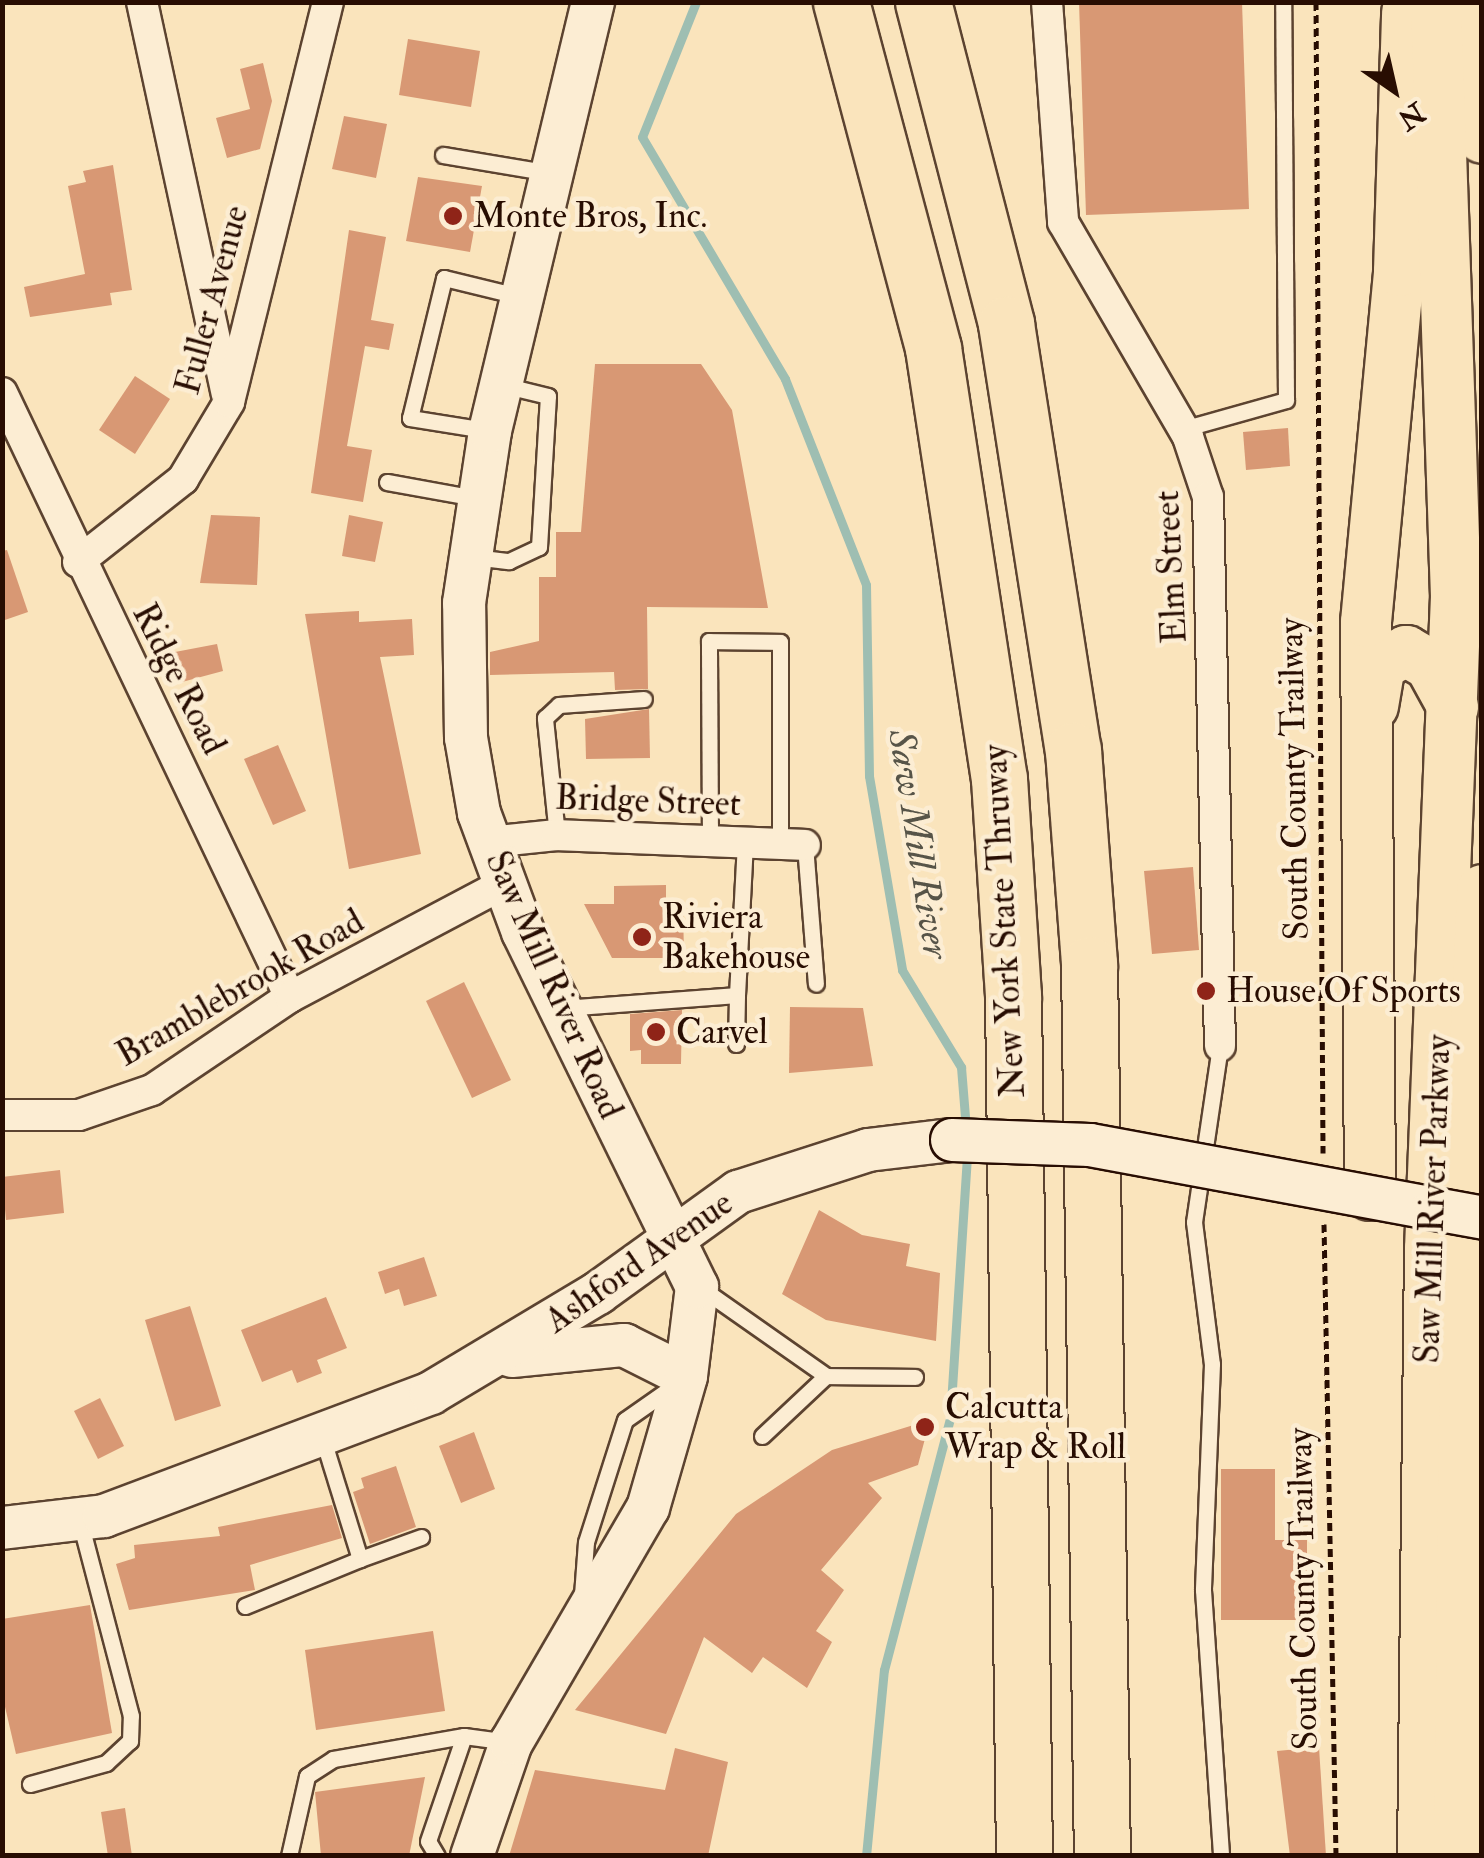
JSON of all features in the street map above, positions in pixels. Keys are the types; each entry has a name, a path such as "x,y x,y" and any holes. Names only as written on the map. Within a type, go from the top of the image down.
{"highway":[{"name":"New York State Thruway","path":"842,2 933,348 999,779 1013,1014 1024,1856"},
{"path":"922,2 1006,324 1073,750 1092,1070 1102,1856"},
{"path":"1354,1171 1371,736 1366,622 1398,286 1408,2"},
{"name":"Saw Mill River Parkway","path":"1424,1856 1430,1250 1453,707 1456,398 1436,2"},
{"path":"1472,2 1482,138"},
{"path":"1371,736 1380,665 1396,653 1424,658 1453,707"},
{"name":"Saw Mill River Parkway","path":"1459,1856 1457,1668 1482,890"},
{"path":"1474,1231 1482,1311"},
{"path":"1457,1668 1482,1460"}],"main road":[{"name":"Saw Mill River Road","path":"472,1856 511,1743 648,1508 686,1376 697,1286 677,1234 560,1009 503,884 489,842 466,738 470,556 490,430 518,296 593,2"},
{"name":"Ashford Avenue","path":"2,1528 80,1522 322,1436 496,1359 677,1234 780,1175 868,1150 952,1140 1090,1145 1354,1171 1474,1231"},
{"path":"496,1359 624,1345 686,1376"}],"street":[{"path":"142,2 229,402"},
{"name":"Fuller Avenue","path":"78,562 183,479 229,402 328,2"},
{"name":"Elm Street","path":"1048,2 1057,201 1203,471 1212,527 1220,1046"},
{"name":"Ridge Road","path":"2,393 78,562 290,997"},
{"name":"Bridge Street","path":"489,842 556,835 792,844"},
{"name":"Bramblebrook Road","path":"2,1115 80,1115 152,1090 290,997 503,884"}],"lane":[{"path":"1183,429 1286,400 1282,2"},
{"path":"443,155 550,173"},
{"path":"490,430 410,418 444,278 518,296"},
{"path":"470,556 509,561 540,547 548,396 498,384"},
{"path":"387,482 479,498"},
{"path":"710,840 709,641 780,642 792,844 816,984"},
{"path":"556,835 545,718 559,706 644,699"},
{"path":"736,1044 745,841"},
{"path":"560,1009 597,999 737,995"},
{"path":"1220,1046 1194,1222 1212,1364 1202,1590 1221,1856"},
{"path":"697,1286 826,1376 915,1378"},
{"path":"762,1436 826,1376"},
{"path":"322,1436 360,1559"},
{"path":"30,1784 106,1763 130,1742 131,1716 80,1522"},
{"path":"245,1606 421,1537"},
{"path":"290,1856 308,1776 333,1759 464,1736 511,1743"},
{"path":"437,1856 428,1842 436,1808 464,1736"}],"path":[{"name":"South County Trailway","path":"1316,2 1321,998 1354,1171"},
{"path":"1218,995 1321,998"},
{"name":"South County Trailway","path":"1324,1216 1336,1856"}],"building":[{"path":"1079,2 1242,2 1249,209 1086,215"},
{"path":"408,39 480,51 471,107 399,95"},
{"path":"263,63 272,101 260,149 227,158 216,118 250,109 240,69"},
{"path":"344,116 387,124 376,178 332,169"},
{"path":"113,165 132,290 110,293 112,305 30,317 24,287 85,274 68,186 86,182 83,171"},
{"path":"418,177 482,186 470,252 406,241"},
{"path":"349,230 386,237 371,320 394,324 389,350 365,346 347,446 372,450 363,502 311,493"},
{"path":"595,364 701,364 732,410 768,608 647,607 648,689 615,690 614,672 490,675 490,652 539,641 539,577 556,577 556,532 581,532"},
{"path":"135,376 170,399 135,454 99,430"},
{"path":"1288,428 1290,466 1246,470 1243,432"},
{"path":"211,515 260,517 257,585 200,583"},
{"path":"349,515 383,522 375,562 342,556"},
{"path":"7,550 28,612 2,621 2,551"},
{"path":"359,611 359,622 412,619 414,655 380,657 421,854 349,869 305,614"},
{"path":"217,644 223,671 182,682 175,652"},
{"path":"649,709 650,758 586,759 585,719"},
{"path":"278,745 306,811 273,825 244,759"},
{"path":"1193,867 1199,950 1152,954 1144,871"},
{"name":"Riviera Bakehouse","path":"666,885 666,904 683,903 684,958 612,958 584,904 614,904 614,886"},
{"path":"464,982 511,1080 472,1098 426,1001"},
{"path":"790,1007 863,1008 873,1066 789,1073"},
{"name":"Carvel","path":"682,1010 681,1064 641,1064 641,1050 630,1051 630,1014"},
{"path":"60,1170 64,1213 6,1220 2,1177"},
{"path":"819,1210 862,1235 910,1244 906,1266 940,1273 936,1341 826,1320 782,1294"},
{"path":"424,1257 437,1296 404,1306 399,1289 385,1294 378,1272"},
{"path":"326,1297 347,1348 317,1360 322,1373 297,1383 292,1370 262,1382 241,1330"},
{"path":"190,1306 221,1406 175,1421 145,1320"},
{"path":"100,1398 124,1446 98,1459 74,1411"},
{"path":"930,1420 918,1465 868,1483 882,1498 821,1570 844,1590 816,1631 832,1642 807,1688 763,1657 752,1673 704,1637 666,1734 575,1710 736,1514 832,1450"},
{"path":"474,1432 495,1489 461,1503 439,1446"},
{"path":"396,1466 416,1527 370,1544 353,1492 364,1488 361,1478"},
{"path":"1221,1469 1275,1469 1275,1540 1307,1540 1307,1620 1221,1620"},
{"path":"332,1505 342,1538 250,1565 255,1590 129,1610 116,1564 135,1558 134,1545 220,1536 218,1527"},
{"path":"90,1605 112,1733 16,1754 2,1694 2,1619"},
{"path":"433,1631 445,1711 316,1730 305,1650"},
{"path":"1319,1747 1326,1856 1290,1856 1277,1751"},
{"path":"675,1748 728,1762 708,1856 509,1856 535,1770 665,1790"},
{"path":"425,1777 409,1856 321,1856 315,1792"},
{"path":"125,1808 132,1856 108,1856 101,1812"}],"waterway":[{"name":"Saw Mill River","path":"696,2 642,137 785,379 866,585 869,776 902,970 961,1067 966,1129"},
{"name":"Saw Mill River","path":"866,1856 884,1670 950,1419 967,1154"}],"place":[{"name":"Monte Bros, Inc.","path":"453,216"},
{"name":"Riviera Bakehouse","path":"642,937"},
{"name":"House Of Sports","path":"1206,991"},
{"name":"Carvel","path":"656,1032"},
{"name":"Calcutta Wrap & Roll","path":"925,1427"}]}
